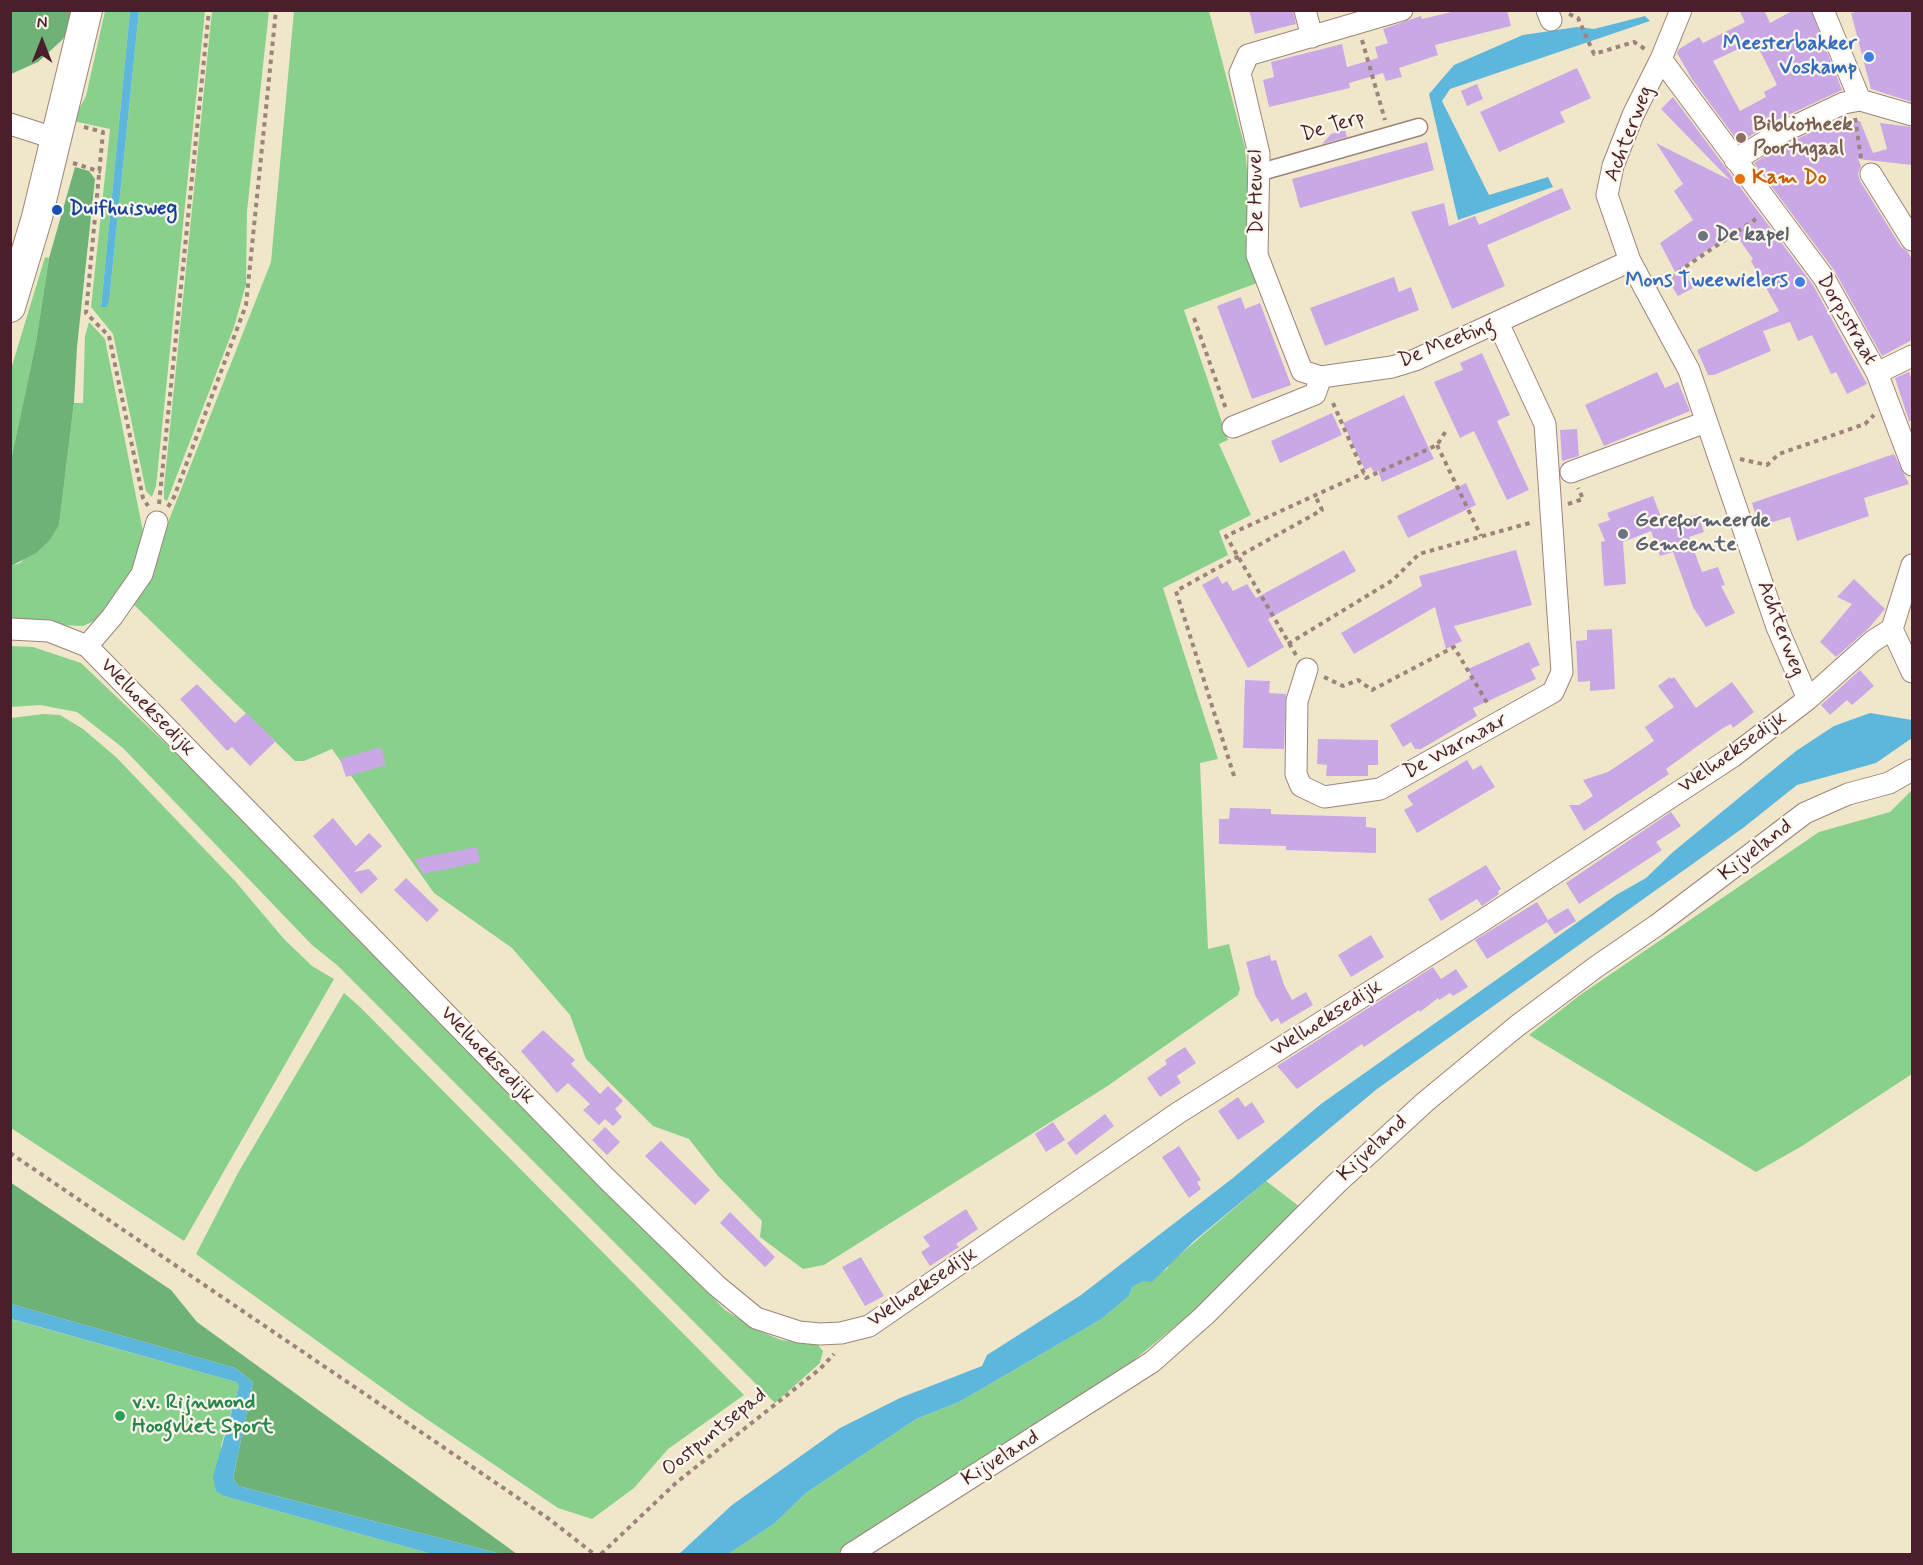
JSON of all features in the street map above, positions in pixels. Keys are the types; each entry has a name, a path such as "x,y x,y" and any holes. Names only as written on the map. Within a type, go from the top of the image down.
{"main road":[{"path":"10,307 59,130 87,10"}],"street":[{"path":"1305,10 1312,38"},
{"name":"De Heuvel","path":"1321,377 1302,371 1257,255 1261,172 1240,73 1248,54 1358,25 1402,10"},
{"name":"Achterweg","path":"1681,10 1661,59 1633,115 1613,166 1607,195 1630,261 1689,370 1777,627 1808,699"},
{"path":"1823,10 1860,100"},
{"name":"Dorpsstraat","path":"1661,59 1824,278 1877,373 1912,465"},
{"path":"1735,160 1776,135 1844,104 1860,100 1912,115"},
{"path":"10,124 59,130"},
{"name":"De Terp","path":"1261,172 1419,127"},
{"path":"1870,174 1912,240"},
{"name":"De Meeting","path":"1321,377 1392,367 1415,360 1630,261"},
{"name":"De Warnaar","path":"1307,669 1297,701 1296,774 1301,786 1324,796 1380,789 1553,692 1562,672 1545,424 1498,323"},
{"path":"1877,373 1912,356"},
{"path":"1233,427 1315,394 1321,377"},
{"path":"1571,472 1706,422"},
{"path":"87,646 112,617 142,574 157,522"},
{"path":"1912,565 1902,632 1912,672"},
{"name":"Welhoeksedijk","path":"10,629 49,631 87,646 607,1179 717,1286 756,1318 799,1332 842,1334 868,1326 1178,1113 1482,921 1732,757 1808,699 1873,641 1902,632"},
{"name":"Kijveland","path":"851,1554 1152,1362 1204,1316 1336,1184 1425,1102 1516,1026 1657,925 1805,813 1848,794 1889,783 1912,770"}],"path":[{"path":"157,522 209,10"},
{"path":"157,522 174,497 246,305 276,10"},
{"path":"1578,18 1594,54 1634,42 1661,59"},
{"path":"1358,25 1389,134"},
{"path":"1860,100 1855,119 1859,155 1870,174"},
{"path":"59,130 103,132 86,313 109,336 143,498 157,522"},
{"path":"1647,292 1772,209"},
{"path":"1194,318 1233,427"},
{"path":"1321,377 1366,478 1437,445 1446,431"},
{"path":"1719,459 1734,456 1760,465 1767,465 1779,454 1865,424 1887,400"},
{"path":"1437,445 1481,537"},
{"path":"1288,644 1393,580 1419,554 1552,518 1564,506 1583,499 1571,472"},
{"path":"1364,473 1226,536 1288,644 1307,669 1343,686 1358,680 1372,690 1454,647 1499,723"},
{"path":"1234,776 1176,591 1322,510 1315,495"},
{"path":"10,1153 549,1519 594,1554"},
{"name":"Oostpuntsepad","path":"601,1554 677,1482 819,1369 836,1352 842,1334"}],"green space":[{"path":"11,11 73,11 70,31 61,41 38,62 11,74"},
{"path":"105,11 130,11 101,307 110,293 139,11 205,11 156,486 152,497 146,491 113,334 91,307 110,129 73,121 86,96"},
{"path":"212,11 269,11 247,211 246,284 234,327 167,501 164,499 164,487"},
{"path":"294,11 1209,11 1245,148 1257,283 1184,310 1228,440 1219,444 1251,515 1219,531 1228,555 1163,588 1218,759 1200,763 1208,949 1229,944 1240,989 1238,995 1106,1087 824,1265 803,1269 760,1237 762,1221 718,1176 689,1139 653,1126 586,1059 570,1015 512,948 434,893 332,749 304,761 295,761 128,599 167,525 271,262"},
{"path":"75,167 89,171 95,179 77,347 74,403 59,525 49,541 36,553 11,566 11,460 36,342 49,258"},
{"path":"45,257 49,258 36,342 11,460 11,369"},
{"path":"89,322 105,339 146,547 106,616 83,626 11,623 10,566 20,563 59,525 74,403 83,403 85,336"},
{"path":"11,646 33,647 81,663 184,761 725,1310 757,1330 781,1340 817,1344 823,1351 820,1363 775,1403 338,966 312,945 123,748 77,712 40,705 11,707"},
{"path":"44,714 60,715 83,729 116,757 235,881 284,939 312,966 334,979 184,1241 11,1128 11,718"},
{"path":"1912,790 1912,1074 1802,1146 1756,1172 1529,1035 1580,995 1819,832 1890,812"},
{"path":"344,993 744,1395 668,1449 634,1488 592,1519 558,1508 409,1407 196,1254 238,1173"},
{"path":"1266,1181 1300,1207 1200,1306 1106,1383 841,1554 728,1554 774,1524 806,1493 916,1419 959,1402 1100,1320 1129,1296 1132,1287 1167,1269 1169,1264"},
{"path":"10,1182 171,1290 197,1322 517,1554 501,1554 238,1486 233,1478 253,1382 235,1368 11,1304"},
{"name":"v.v. Rijnmond Hoogvliet Sport","path":"10,1319 236,1382 239,1386 221,1446 224,1496 432,1554 11,1554"}],"water":[{"path":"130,11 139,11 110,293 107,307 101,307"},
{"path":"1645,16 1650,21 1450,89 1442,101 1489,195 1548,177 1553,187 1458,220 1429,94 1454,65 1523,35 1577,27 1594,29"},
{"path":"1870,713 1912,720 1912,738 1876,763 1797,785 1743,828 1377,1089 1194,1241 1152,1282 1144,1281 1132,1287 1129,1296 1100,1320 959,1402 916,1419 806,1493 774,1524 728,1554 679,1554 732,1505 840,1428 900,1398 982,1366 987,1355 1081,1295 1233,1178 1321,1104 1616,895 1646,878 1673,852 1796,751 1834,726"},
{"path":"11,1304 235,1368 253,1382 233,1478 238,1486 501,1554 432,1554 224,1496 216,1491 213,1477 239,1386 236,1382 11,1319"}],"building":[{"path":"1249,10 1293,10 1296,24 1255,34"},
{"path":"1460,10 1507,10 1511,26 1435,45 1438,55 1399,68 1402,77 1386,81 1383,73 1349,83 1350,88 1269,107 1263,80 1274,77 1271,62 1342,44 1347,67 1378,58 1375,47 1388,43 1383,29 1421,16 1422,19"},
{"path":"1739,10 1764,10 1770,23 1794,10 1811,10 1842,90 1771,123 1739,143 1692,79 1677,53 1679,49 1699,37 1703,43 1745,22","holes":["1755,41 1777,85 1764,92 1766,97 1740,111 1713,61"]},
{"path":"1866,10 1912,10 1912,102 1871,89 1851,13"},
{"path":"1577,68 1591,98 1560,112 1565,122 1499,152 1480,112"},
{"path":"1477,84 1483,99 1467,106 1461,91"},
{"path":"1673,97 1813,285 1867,384 1847,394 1836,372 1831,374 1812,335 1798,341 1790,322 1763,331 1771,351 1714,375 1708,375 1697,350 1779,311 1751,261 1753,259 1734,232 1675,272 1660,243 1693,220 1674,191 1683,184 1656,143 1730,180 1661,109"},
{"path":"1846,116 1847,120 1860,121 1873,153 1887,149 1880,123 1912,127 1912,165 1858,159 1861,166 1858,174 1860,181 1901,247 1908,252 1912,260 1912,340 1882,356 1834,270 1754,163 1782,146"},
{"path":"1345,130 1347,137 1322,144 1331,134"},
{"path":"1427,142 1434,170 1300,208 1292,179"},
{"path":"1562,188 1571,209 1487,245 1505,286 1452,309 1411,212 1444,203 1449,226 1475,216 1479,225"},
{"path":"1684,272 1693,288 1678,296 1668,280"},
{"path":"1394,277 1399,292 1411,287 1419,310 1325,346 1310,308"},
{"path":"1241,297 1245,309 1260,303 1291,385 1252,399 1217,306"},
{"path":"1482,353 1510,415 1497,421 1529,490 1507,500 1474,431 1460,438 1434,382 1463,370 1460,363"},
{"path":"1657,372 1665,388 1678,382 1690,411 1604,446 1585,405"},
{"path":"1909,372 1912,379 1912,421 1909,421 1895,378"},
{"path":"1404,395 1434,459 1382,482 1378,471 1374,473 1371,467 1365,470 1343,423"},
{"path":"1332,413 1342,435 1280,463 1271,441"},
{"path":"1577,429 1579,456 1562,461 1560,430"},
{"path":"1894,454 1909,484 1864,498 1869,516 1797,541 1790,517 1759,526 1752,503"},
{"path":"1466,483 1476,505 1408,538 1397,516"},
{"path":"1653,496 1664,525 1698,514 1704,532 1689,537 1702,572 1718,567 1725,585 1721,586 1735,613 1706,627 1693,607 1673,552 1660,556 1651,531 1623,542 1626,584 1604,586 1601,542 1605,541 1598,524 1610,520 1607,513"},
{"path":"1344,550 1356,571 1268,619 1284,647 1248,668 1202,585 1218,576 1222,584 1227,581 1233,591 1247,584 1256,598"},
{"path":"1516,550 1532,605 1454,626 1462,641 1446,649 1435,607 1354,654 1341,633 1422,586 1419,576"},
{"path":"1854,579 1885,609 1868,629 1836,657 1820,642 1852,604 1837,597"},
{"path":"1612,629 1615,689 1590,691 1590,681 1578,682 1576,641 1587,640 1587,630"},
{"path":"1529,642 1540,665 1531,669 1536,679 1473,708 1477,716 1421,749 1415,749 1411,742 1403,747 1390,725 1472,677 1468,669"},
{"path":"1860,670 1874,686 1852,705 1847,700 1830,715 1821,705"},
{"path":"1670,677 1671,679 1674,677 1696,708 1732,682 1754,712 1733,728 1731,724 1723,728 1666,769 1669,774 1584,831 1569,805 1579,805 1593,796 1583,780 1608,772 1654,741 1645,727 1674,707 1658,686"},
{"path":"1245,680 1270,681 1269,693 1286,694 1284,749 1243,748"},
{"path":"197,684 235,723 246,713 276,741 250,766 232,747 227,751 180,699"},
{"path":"1318,739 1378,740 1378,765 1368,765 1368,776 1326,776 1327,765 1317,764"},
{"path":"381,747 386,765 346,777 340,759"},
{"path":"1467,760 1473,770 1481,765 1495,787 1417,833 1404,810 1413,805 1407,796"},
{"path":"1230,808 1271,809 1271,814 1366,817 1366,827 1376,828 1376,853 1286,850 1286,846 1219,844 1219,819 1229,819"},
{"path":"1671,812 1681,826 1656,842 1662,850 1579,904 1566,883"},
{"path":"333,818 356,846 369,833 382,846 354,872 369,869 378,879 361,894 313,836"},
{"path":"477,847 480,862 423,874 415,859"},
{"path":"1486,865 1501,889 1498,891 1499,894 1482,906 1477,899 1441,921 1428,899"},
{"path":"406,878 439,910 427,922 394,890"},
{"path":"1537,902 1548,920 1568,908 1576,921 1555,934 1547,922 1487,959 1475,940"},
{"path":"1371,935 1384,957 1351,977 1338,955"},
{"path":"1270,955 1271,961 1276,960 1284,985 1292,1000 1306,992 1313,1005 1281,1024 1278,1018 1271,1022 1255,995 1246,962"},
{"path":"1433,967 1441,979 1456,969 1468,987 1453,996 1450,993 1439,1000 1438,998 1364,1047 1362,1044 1297,1089 1277,1066"},
{"path":"543,1030 575,1060 571,1064 600,1094 608,1086 623,1101 615,1109 622,1117 613,1126 605,1119 599,1125 583,1110 590,1104 568,1083 557,1093 521,1051"},
{"path":"1185,1047 1196,1063 1177,1076 1181,1083 1160,1097 1147,1078 1167,1064 1165,1060"},
{"path":"1238,1097 1245,1107 1252,1102 1265,1122 1238,1140 1218,1111"},
{"path":"1105,1114 1114,1126 1076,1155 1067,1143"},
{"path":"1053,1122 1065,1140 1046,1152 1035,1134"},
{"path":"605,1127 620,1142 607,1155 592,1140"},
{"path":"661,1141 710,1190 695,1205 645,1156"},
{"path":"1179,1146 1201,1180 1197,1182 1201,1189 1189,1198 1162,1157"},
{"path":"966,1209 978,1229 956,1244 959,1247 930,1266 921,1252 930,1246 923,1237"},
{"path":"730,1212 775,1257 765,1267 720,1223"},
{"path":"861,1257 884,1296 865,1306 842,1267"}],"place":[{"name":"Meesterbakker Voskamp","path":"1869,57"},
{"name":"Bibliotheek Poortugaal","path":"1741,138"},
{"name":"Kam Do","path":"1740,179"},
{"name":"Duifhuisweg","path":"57,210"},
{"name":"De kapel","path":"1703,236"},
{"name":"Mons Tweewielers","path":"1800,282"},
{"name":"Gereformeerde Gemeente","path":"1623,534"},
{"name":"v.v. Rijnmond Hoogvliet Sport","path":"120,1416"}]}
